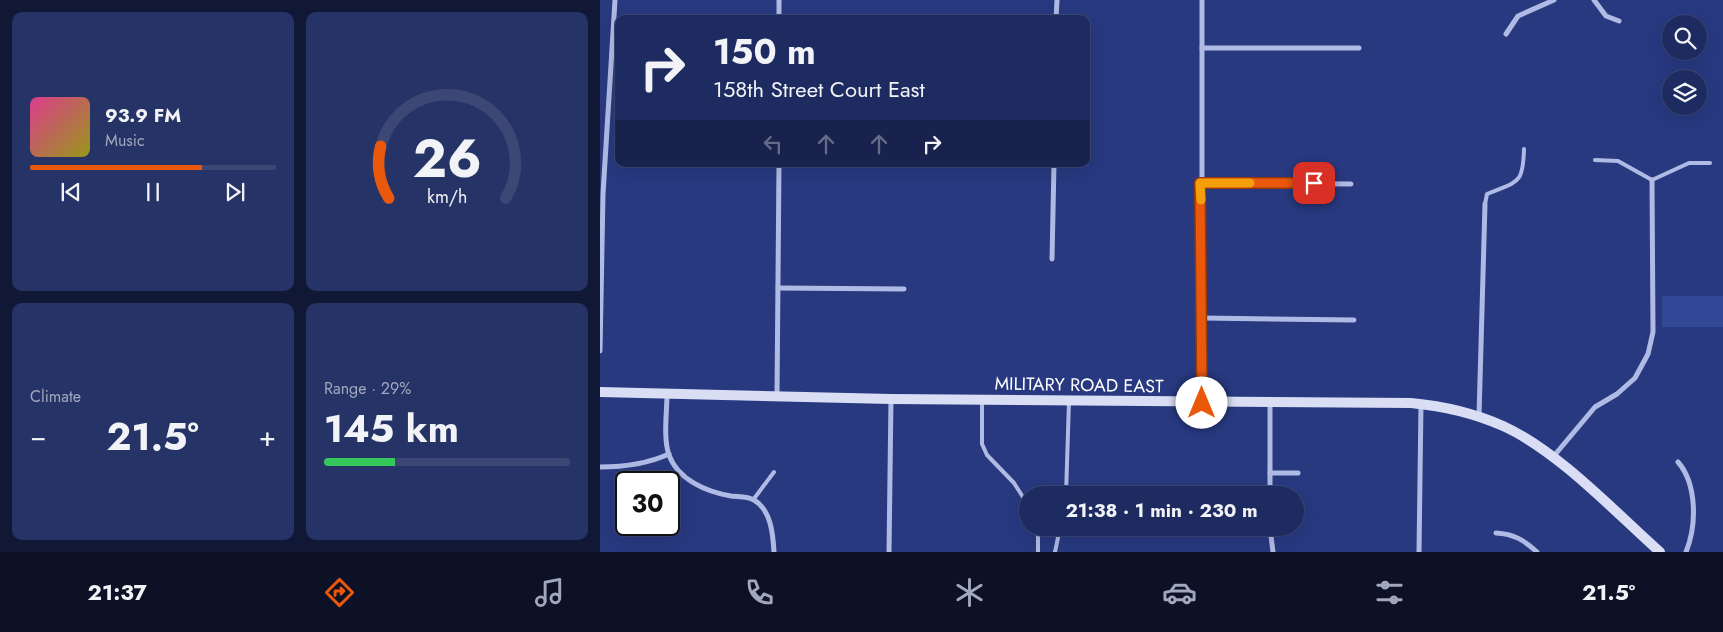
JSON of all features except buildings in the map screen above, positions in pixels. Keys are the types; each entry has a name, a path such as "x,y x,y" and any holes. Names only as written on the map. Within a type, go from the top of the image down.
{"street":[{"path":"600,351 603,194 616,0"},
{"path":"779,0 779,15"},
{"path":"1056,15 1057,0"},
{"path":"1202,0 1200,183 1202,403"},
{"path":"1506,34 1518,16 1554,0"},
{"path":"1594,0 1606,16 1619,21"},
{"path":"1202,48 1360,48"},
{"path":"777,396 779,167"},
{"path":"1052,259 1054,167"},
{"path":"1552,457 1595,407 1617,394 1635,378 1648,354 1653,332 1652,180"},
{"path":"1200,183 1351,184"},
{"path":"1479,416 1480,324 1485,260 1485,204"},
{"path":"778,288 904,289"},
{"path":"1202,318 1354,320"},
{"name":"MILITARY ROAD EAST","path":"600,392 891,399 1421,404 1450,408 1479,416 1520,435 1552,457 1660,552"},
{"path":"668,394 669,454 682,474 704,489 753,500 761,506 771,525 774,552"},
{"path":"890,552 891,399"},
{"path":"1270,403 1270,486"},
{"path":"1419,552 1421,404"},
{"path":"600,467 626,466 669,454"},
{"path":"1678,462 1687,472 1691,486 1691,533 1686,552"},
{"path":"1270,472 1298,473"},
{"path":"1496,533 1508,534 1523,540 1537,552"},
{"path":"1271,536 1273,552"}],"lane":[{"path":"1485,204 1487,194 1520,178 1523,172 1524,149"},
{"path":"1595,160 1618,161 1652,180 1689,163 1710,162"},
{"path":"982,400 982,444 987,455 1014,483 1019,491"},
{"path":"1066,486 1069,401"},
{"path":"753,500 774,472"},
{"path":"1038,536 1038,552"},
{"path":"1055,552 1058,536"}],"shaded area":[{"path":"1662,296 1723,296 1723,327 1662,327"}],"slow traffic":[{"path":"1201,200 1200,183 1250,183"}],"route":[{"path":"1202,403 1200,183 1314,183"}]}
